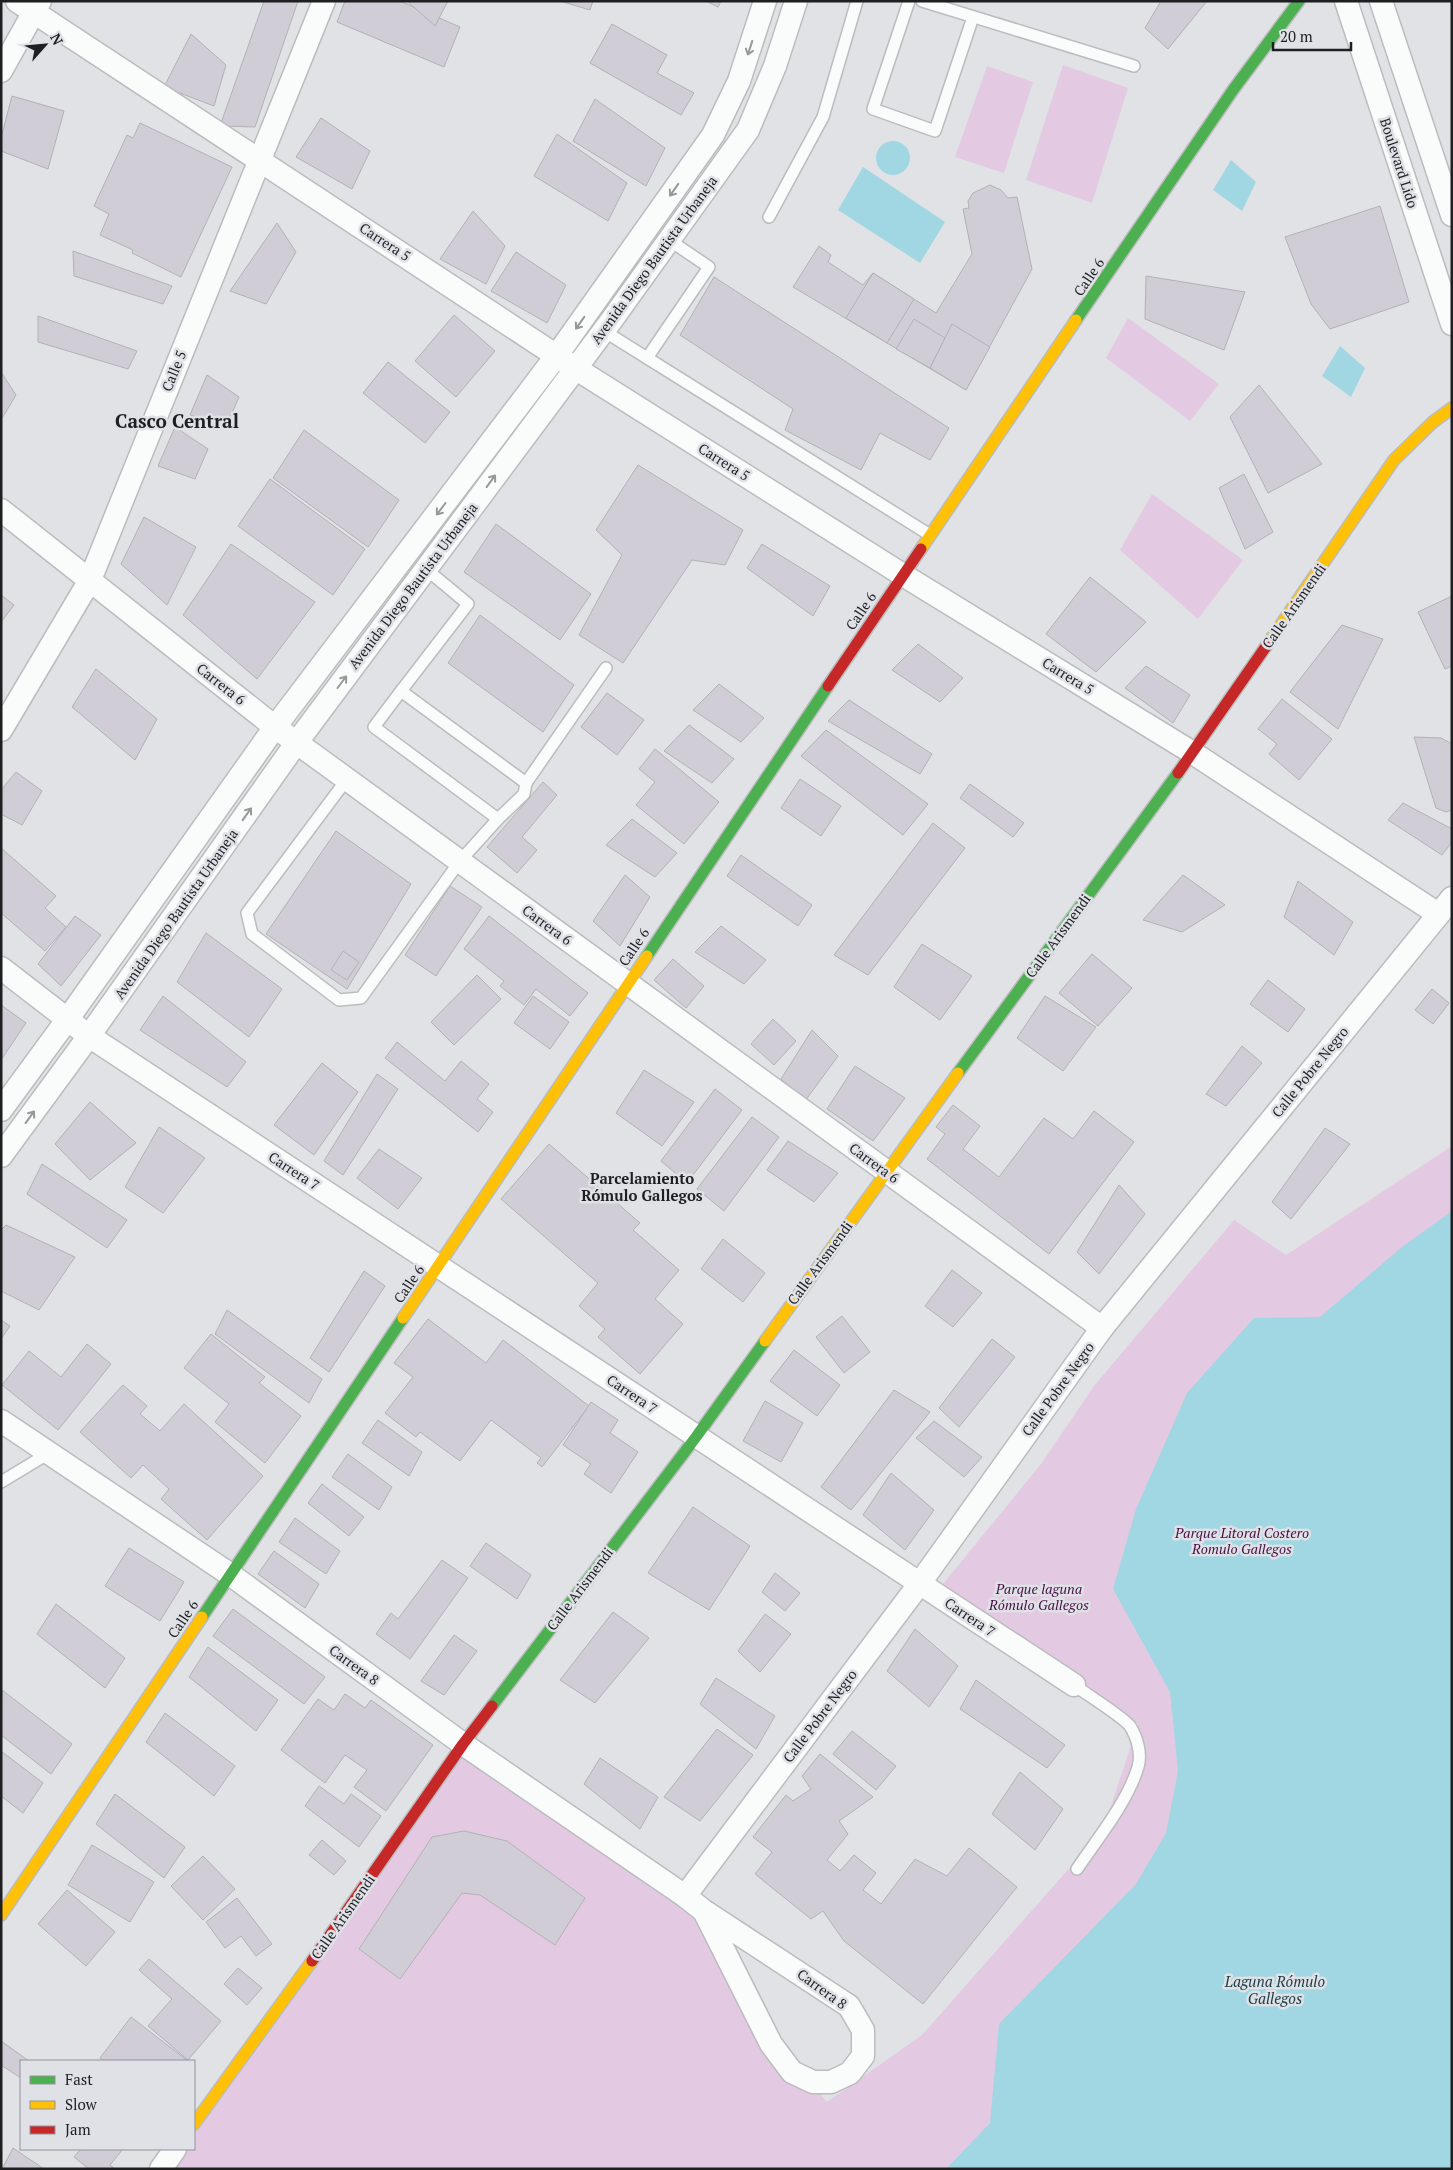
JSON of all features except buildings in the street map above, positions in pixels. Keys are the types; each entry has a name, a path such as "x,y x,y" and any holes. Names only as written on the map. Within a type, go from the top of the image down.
{"street":[{"name":"Calle 5","path":"1,730 90,580 324,1"},
{"name":"Avenida Diego Bautista Urbaneja","path":"1,1156 89,1036 297,742 426,569 566,362 713,136 739,81 765,1"},
{"name":"Avenida Diego Bautista Urbaneja","path":"1,1110 275,727 566,362 604,330 748,130 775,66 796,1"},
{"name":"Calle 6","path":"1,1915 930,535 1233,90 1299,1"},
{"name":"Boulevard Lido","path":"1346,1 1452,324"},
{"path":"1381,1 1452,215"},
{"name":"Carrera 5","path":"30,5 566,362 903,575 1445,906"},
{"path":"1,71 30,5"},
{"name":"Calle Arismendi","path":"195,2123 284,2002 463,1744 696,1437 886,1171 1193,753 1394,460 1434,422 1452,408"},
{"name":"Carrera 6","path":"1,510 275,727 1102,1328"},
{"name":"Calle Pobre Negro","path":"685,1896 920,1583 1102,1328 1445,906"},
{"name":"Carrera 7","path":"1,968 89,1036 1074,1685"},
{"name":"Carrera 8","path":"1,1421 231,1575 463,1744 685,1896 704,1911 849,2006 863,2030 863,2056 850,2073 831,2082 813,2082 792,2072 771,2044 704,1911"},
{"path":"161,2169 175,2150"}],"lane":[{"path":"769,216 823,117 857,1"},
{"path":"909,1 873,109 935,131 973,17"},
{"path":"922,1 1134,66"},
{"path":"647,358 710,267 669,240"},
{"path":"604,330 930,535"},
{"path":"426,569 468,604 374,727 498,819"},
{"path":"347,779 247,913 252,934 339,1000 361,998 460,861 498,819 524,794 526,783 606,668"},
{"path":"401,690 526,783"},
{"path":"1,1482 49,1453"},
{"name":"Carrera 7","path":"1074,1685 1129,1725 1138,1742 1140,1758 1139,1766 1120,1806 1077,1869"}],"green space":[{"path":"1063,65 1128,88 1092,203 1026,180"},
{"path":"987,66 1033,82 1004,173 955,157"},
{"path":"1128,318 1219,384 1190,421 1106,358"},
{"path":"1152,494 1243,560 1198,619 1120,550"},
{"name":"Parque Litoral Costero Romulo Gallegos","path":"1452,1146 1452,2169 161,2169 174,2150 195,2150 195,2121 463,1744 704,1911 757,2017 827,2102 922,2035 1103,1830 1138,1724 943,1584 1041,1464 1094,1386 1234,1220 1286,1255"}],"water":[{"path":"893,141 900,142 905,146 909,151 909,165 905,170 900,174 893,175 886,174 881,170 877,165 876,158 877,151 881,146 886,142"},
{"path":"1231,160 1256,182 1242,211 1213,190"},
{"path":"863,167 945,222 920,263 838,210"},
{"path":"1340,346 1365,368 1351,397 1322,376"},
{"name":"Laguna Rómulo Gallegos","path":"1452,1211 1452,2169 946,2169 990,2123 999,2024 1136,1884 1166,1833 1178,1771 1170,1692 1113,1589 1136,1509 1187,1393 1254,1318 1320,1317 1402,1247"}],"traffic: fast":[{"path":"1076,320 1233,90 1299,1"},
{"path":"647,956 828,686"},
{"path":"958,1073 1178,773"},
{"path":"202,1617 403,1318"},
{"path":"492,1706 696,1437 765,1341"}],"traffic: slow":[{"path":"921,549 1076,320"},
{"path":"1267,645 1394,460 1433,422 1452,408"},
{"path":"403,1318 647,956"},
{"path":"765,1341 958,1073"},
{"path":"1,1915 202,1617"},
{"path":"195,2123 312,1961"}],"traffic: jam":[{"path":"828,686 921,549"},
{"path":"1178,773 1267,645"},
{"path":"312,1961 463,1744 492,1706"}],"district":[{"name":"Casco Central","path":"177,421"},
{"name":"Parcelamiento Rómulo Gallegos","path":"642,1188"}],"park label":[{"name":"Parque laguna Rómulo Gallegos","path":"1039,1598"}]}
